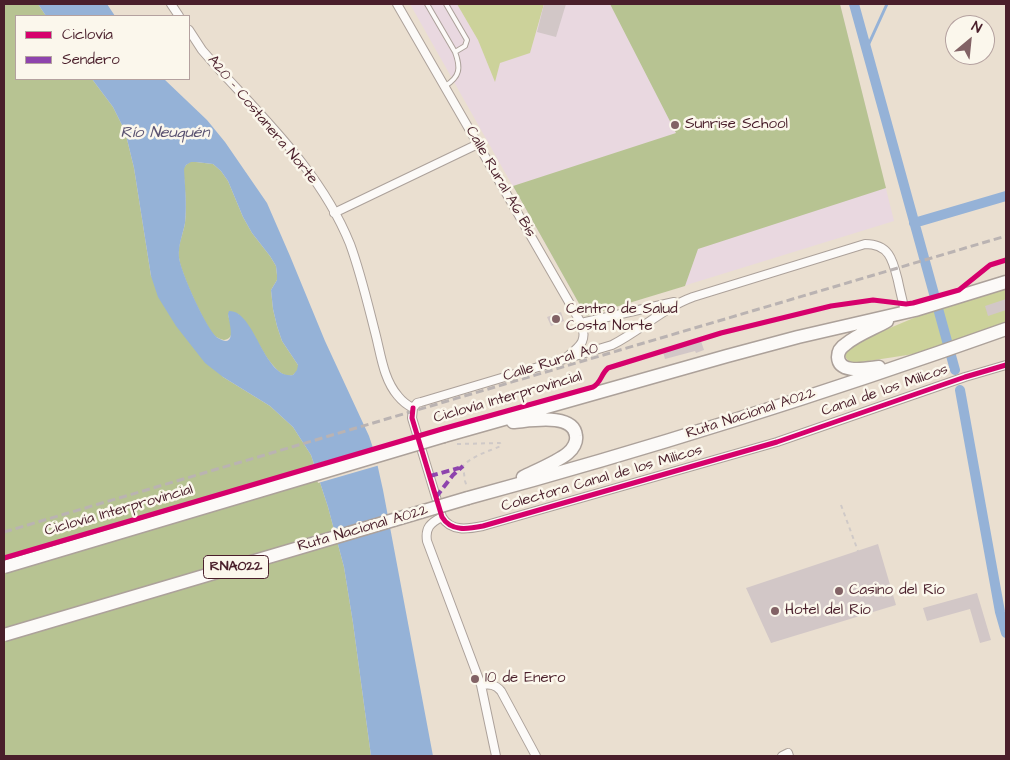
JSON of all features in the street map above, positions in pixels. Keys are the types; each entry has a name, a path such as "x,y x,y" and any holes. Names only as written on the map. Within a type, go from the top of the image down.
{"highway":[{"path":"4,566 449,439 491,423 736,353 910,311 1006,282"},
{"path":"910,311 848,342 841,348 838,357 845,367 855,369 915,361"},
{"name":"Ruta Nacional A022","path":"4,635 468,498 629,453 915,361 1006,329"},
{"path":"491,423 563,420 572,426 576,434 572,449 564,457 496,490"}],"street":[{"path":"171,4 178,15"},
{"name":"Calle Rural A6 Bis","path":"397,4 581,323"},
{"name":"A20 - Costanera Norte","path":"190,32 202,50 304,165 317,183 342,228 356,261 388,379 404,403 413,408"},
{"path":"334,213 478,144"},
{"name":"Calle Rural A0","path":"413,408 420,402 601,348 622,339 672,306 715,289 859,246 871,244 887,252 893,261 910,311"},
{"name":"Calle Rural A0","path":"581,323 682,301"},
{"path":"566,359 578,348 584,338 581,323"},
{"name":"Canal de los Milicos","path":"772,443 965,377 1006,365"},
{"path":"413,408 412,418 442,517 430,524 427,532 427,541 481,685 496,756"},
{"name":"Colectora Canal de los Milicos","path":"442,517 450,526 473,528 772,443"},
{"path":"481,685 492,684 500,690 536,756"},
{"path":"782,756 788,753 789,756"}],"lane":[{"path":"427,4 458,60 456,78 445,86"},
{"path":"446,4 467,40 466,46 455,52"}],"path":[{"path":"449,439 455,444 500,442 501,446 470,460 463,466 464,481"},
{"path":"841,505 858,551"}],"shaded area":[{"name":"Sunrise School","path":"410,4 840,4 894,221 586,316"}],"green space":[{"path":"4,4 38,4 45,15 15,15 15,80 93,80 113,107 125,131 134,168 151,276 223,377 270,406 293,427 311,455 328,507 344,567 371,756 4,756"},
{"path":"457,4 544,4 530,53 500,63 495,82 478,40"},
{"name":"Sunrise School","path":"610,4 840,4 886,188 698,249 685,286 586,316 513,186 676,133"},
{"path":"190,162 213,164 221,171 228,181 252,233 276,266 277,280 271,290 273,309 282,341 298,365 298,370 293,375 285,375 278,371 238,314 228,314 232,334 228,339 224,340 214,335 199,310 180,265 179,254 179,245 186,217 183,169"},
{"path":"1006,289 1006,324 914,354 855,363 848,361 846,358 845,351 859,341 916,317"}],"water":[{"path":"38,4 107,4 114,15 45,15"},
{"name":"Río Neuquén","path":"93,80 165,80 207,120 225,142 267,203 325,341 369,436 375,454 433,756 371,756 344,567 328,507 311,455 293,427 270,406 223,377 205,363 176,326 158,297 151,276 134,168 125,131 113,107","holes":["191,162 213,164 228,181 252,233 276,266 277,280 271,290 273,309 282,341 298,365 293,375 283,374 274,367 246,321 238,314 229,311 230,338 224,341 218,338 207,324 184,274 179,257 186,216 184,169"]}],"pier":[{"path":"375,447 380,465 318,483 312,465"}],"building":[{"path":"544,4 566,4 556,37 537,32"},
{"path":"1006,299 1006,310 988,316 985,306"},
{"name":"Centro de Salud Costa Norte","path":"561,312 564,321 551,326 547,317"},
{"path":"701,341 704,350 665,359 663,352"},
{"name":"Casino del Río","path":"878,544 896,605 771,643 746,588"},
{"path":"977,593 991,640 980,643 970,609 927,621 923,608"}],"waterway":[{"name":"Canal de los Milicos","path":"854,4 955,370"},
{"path":"866,50 887,4"},
{"path":"914,223 1006,196"},
{"name":"Canal de los Milicos","path":"960,390 1000,612 1006,633"}],"railway":[{"path":"4,532 1006,236"}],"marked path":[{"path":"436,497 453,475 463,466"},
{"path":"430,476 459,468"}],"cycle path":[{"name":"Ciclovía Interprovincial","path":"4,558 442,429 593,387 608,368 721,333 831,306 873,300 906,304 959,290 990,265 1006,260"},
{"path":"413,408 412,418 442,517 450,525 466,528 483,526 777,442 965,377 1006,365"}],"place":[{"name":"Sunrise School","path":"675,125"},
{"name":"Centro de Salud Costa Norte","path":"556,319"},
{"name":"Casino del Río","path":"839,591"},
{"name":"Hotel del Río","path":"775,611"},
{"name":"10 de Enero","path":"475,679"}]}
